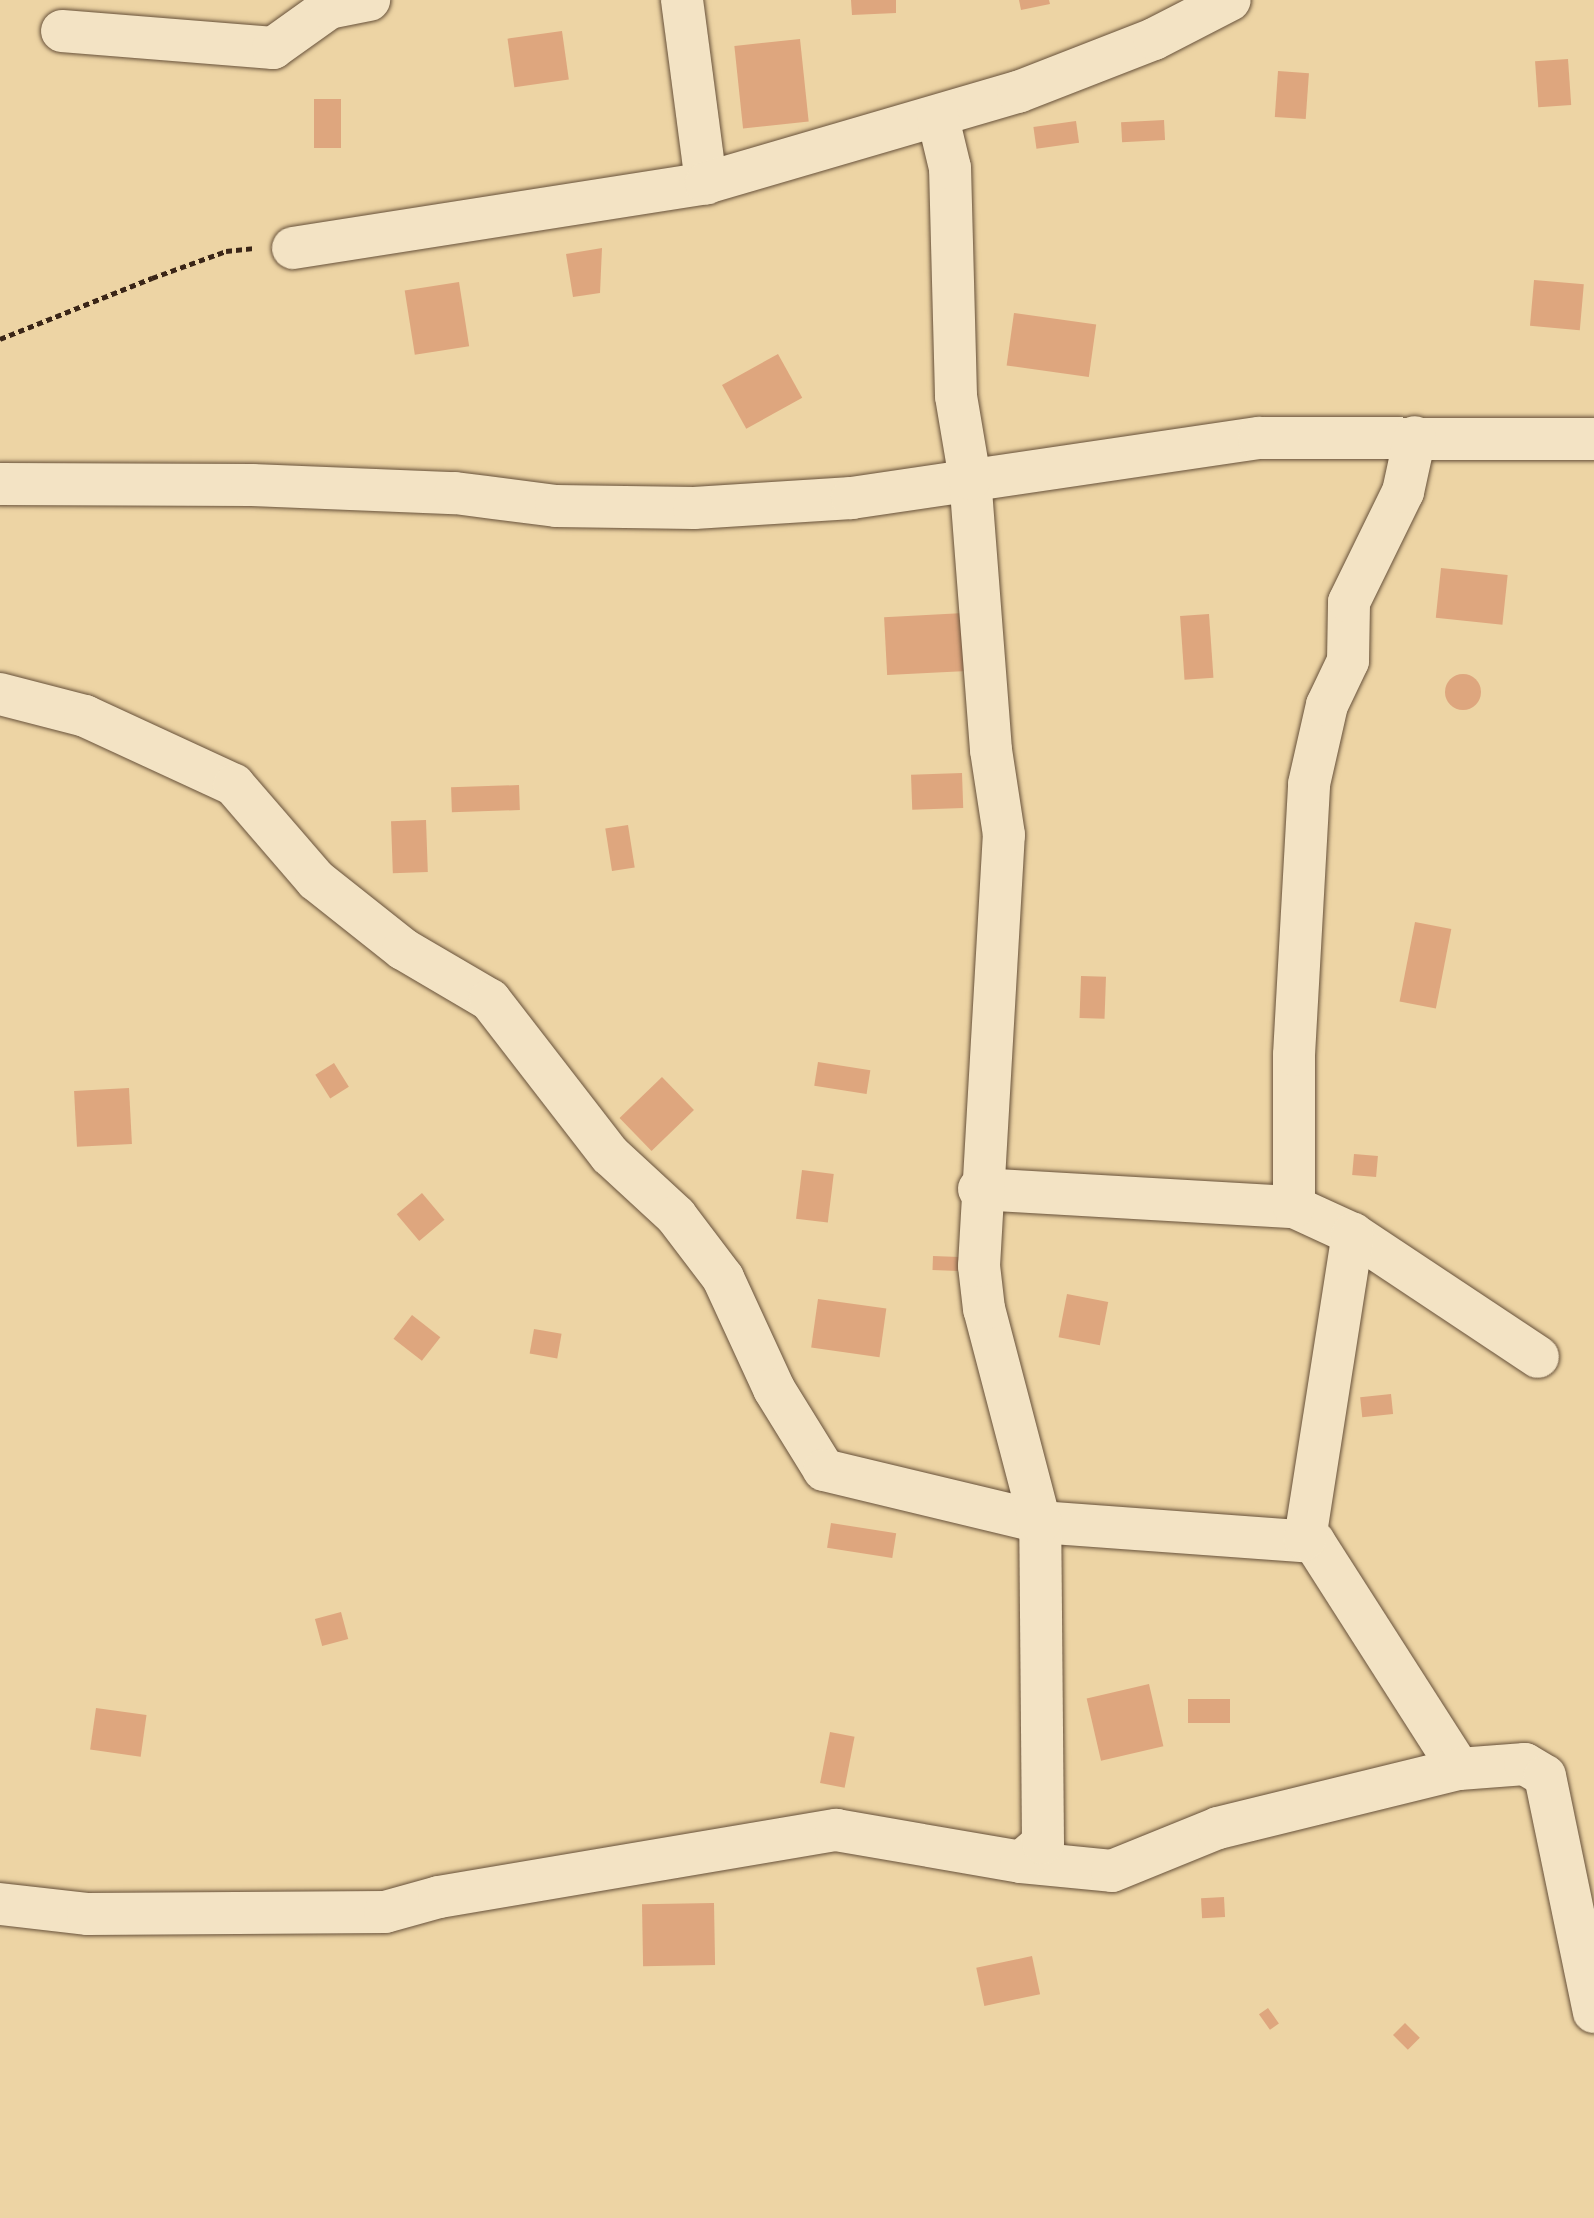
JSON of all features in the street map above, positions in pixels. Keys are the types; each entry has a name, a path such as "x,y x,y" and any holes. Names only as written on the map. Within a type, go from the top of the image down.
{"street":[{"path":"62,31 273,48 329,8 369,0"},
{"path":"682,0 706,183"},
{"path":"293,248 706,183 938,118 1154,39 1230,0"},
{"path":"938,118 950,168 956,396 970,479 1004,835 979,1189 984,1309 1040,1522 1046,1833 1035,1853 1021,1862"},
{"path":"1294,1207 1294,1055 1309,784 1327,705 1348,661 1349,602 1403,492 1415,437"},
{"path":"0,484 252,485 455,493 556,506 694,508 852,498 1259,438 1594,439"},
{"path":"0,694 85,716 234,785 316,880 403,949 490,1000 610,1155 676,1216 723,1278 774,1389 818,1465 1040,1522 1305,1539 1321,1548 1459,1769"},
{"path":"979,1189 1294,1207 1353,1234 1538,1357"},
{"path":"1305,1539 1353,1234"},
{"path":"0,1904 88,1914 385,1912 439,1897 836,1830 1021,1862 1112,1871 1218,1828 1459,1769 1525,1764 1545,1776 1594,2012"}],"path":[{"path":"0,339 226,251 293,248"}],"building":[{"path":"851,0 896,0 896,13 852,15"},
{"path":"1019,0 1049,0 1050,4 1021,10"},
{"path":"562,31 569,80 514,87 508,39"},
{"path":"800,39 809,122 743,128 734,46"},
{"path":"1568,59 1571,105 1538,107 1535,61"},
{"path":"1278,71 1309,73 1306,119 1275,117"},
{"path":"314,99 341,99 341,148 314,148"},
{"path":"1164,120 1165,140 1122,142 1121,122"},
{"path":"1076,121 1079,143 1036,149 1033,127"},
{"path":"602,248 600,293 573,297 566,254"},
{"path":"1534,280 1584,284 1580,330 1530,326"},
{"path":"459,282 469,346 415,355 405,291"},
{"path":"1014,313 1096,325 1089,377 1007,365"},
{"path":"778,354 802,398 746,429 722,385"},
{"path":"1441,568 1508,575 1502,625 1436,618"},
{"path":"964,613 967,671 887,675 884,617"},
{"path":"1209,614 1213,678 1185,680 1180,616"},
{"path":"1463,674 1476,679 1481,692 1476,705 1463,710 1450,705 1445,692 1450,679"},
{"path":"962,773 963,808 912,810 911,775"},
{"path":"519,785 520,810 452,812 451,787"},
{"path":"426,820 428,872 393,873 391,821"},
{"path":"628,825 635,867 612,871 605,829"},
{"path":"1415,922 1451,929 1436,1009 1400,1002"},
{"path":"1081,976 1106,977 1105,1019 1080,1018"},
{"path":"818,1062 870,1070 867,1094 814,1086"},
{"path":"334,1063 349,1087 330,1098 315,1075"},
{"path":"662,1077 694,1110 652,1151 620,1118"},
{"path":"129,1088 132,1144 77,1147 74,1091"},
{"path":"1354,1154 1378,1156 1376,1177 1352,1175"},
{"path":"802,1170 834,1174 828,1223 796,1219"},
{"path":"422,1193 444,1220 419,1241 397,1214"},
{"path":"933,1256 959,1257 958,1271 933,1270"},
{"path":"1067,1294 1108,1302 1100,1345 1059,1337"},
{"path":"818,1299 886,1309 880,1357 811,1348"},
{"path":"412,1315 440,1337 422,1361 394,1339"},
{"path":"534,1329 562,1334 557,1358 530,1354"},
{"path":"1391,1394 1393,1414 1362,1417 1360,1397"},
{"path":"831,1523 896,1533 892,1558 827,1548"},
{"path":"341,1612 348,1639 322,1646 315,1619"},
{"path":"1149,1684 1163,1746 1101,1761 1087,1698"},
{"path":"1188,1699 1230,1699 1230,1723 1188,1723"},
{"path":"96,1708 147,1715 141,1757 90,1750"},
{"path":"830,1732 855,1737 845,1788 820,1783"},
{"path":"1224,1897 1225,1917 1202,1918 1201,1898"},
{"path":"714,1903 715,1965 643,1966 642,1904"},
{"path":"1032,1956 1040,1994 984,2006 976,1968"},
{"path":"1268,2008 1279,2024 1270,2030 1259,2014"},
{"path":"1405,2023 1420,2038 1408,2050 1393,2035"}]}
